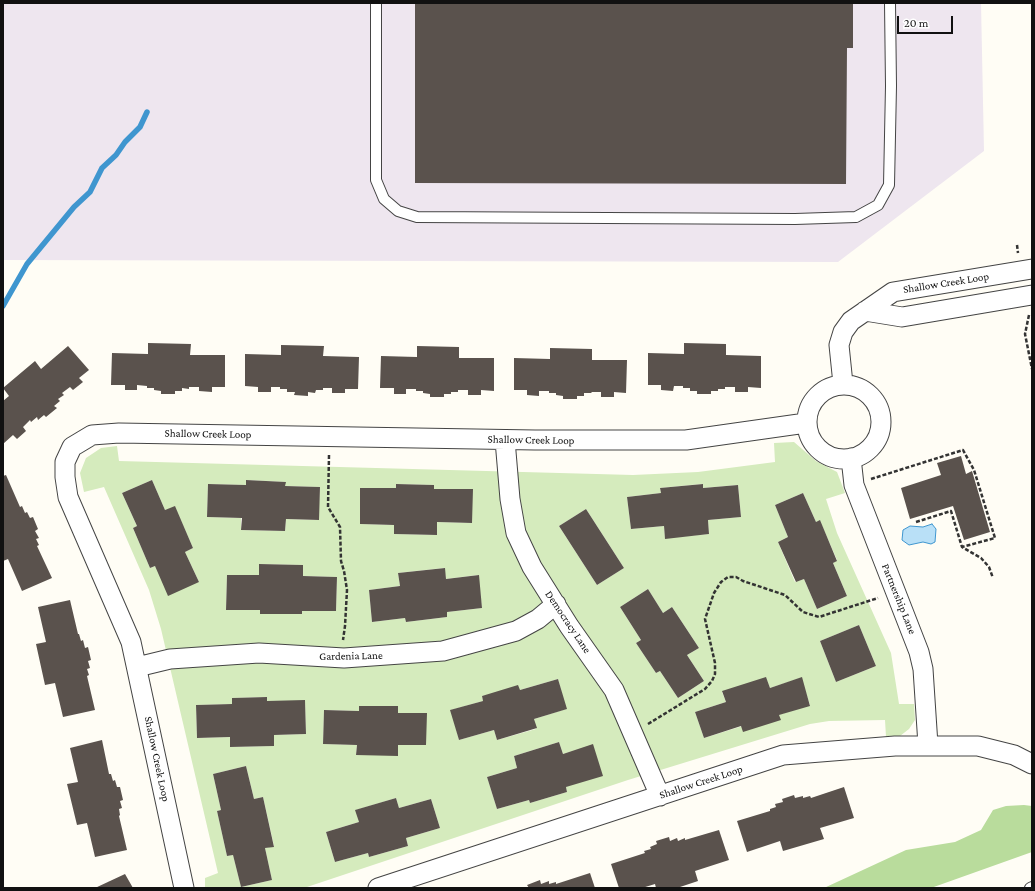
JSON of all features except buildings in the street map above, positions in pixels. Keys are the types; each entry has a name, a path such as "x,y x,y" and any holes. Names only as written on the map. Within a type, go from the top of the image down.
{"street":[{"name":"Shallow Creek Loop","path":"843,384 839,346 843,332 851,321 893,292 1032,269"},
{"path":"865,311 902,317 1032,295"},
{"path":"843,384 854,386 865,391 874,399 879,409 881,420 880,432 875,442 867,451 851,458 834,457 823,452 814,444 806,423 808,411 813,401 821,392 831,387 843,384"},
{"name":"Shallow Creek Loop","path":"184,888 131,642 68,497 64,478 65,462 72,448 92,435 119,433 506,440 686,440 806,423"},
{"name":"Democracy Lane","path":"506,440 510,499 516,533 532,567 614,690 660,796"},
{"name":"Partnership Lane","path":"851,458 854,485 914,635 923,670 928,745"},
{"name":"Gardenia Lane","path":"137,667 170,659 259,653 339,658 442,651 516,631 538,619 556,604"},
{"name":"Shallow Creek Loop","path":"378,888 783,756 928,745 978,746 1014,755 1032,764"}],"lane":[{"path":"376,3 376,180 384,199 398,211 417,217 794,219 856,217 878,204 889,185 892,86 890,3"}],"path":[{"path":"1029,314 1024,334 1032,369"},
{"path":"329,437 328,507 340,527 341,561 344,571 346,590 345,626 339,658"},
{"path":"854,485 963,450 974,470 996,538 962,547"},
{"path":"916,522 951,511 962,547 981,558 989,567 993,578"},
{"path":"633,734 706,689 712,682 715,674 715,663 705,619 721,582 728,577 736,577 743,581 785,595 803,612 819,617 896,592"}],"shaded area":[{"path":"3,3 981,3 984,151 838,262 3,260"}],"green space":[{"path":"794,442 816,461 837,472 845,493 826,499 837,533 891,653 899,704 914,704 915,720 909,729 900,736 886,737 885,720 829,721 810,724 628,780 304,888 205,888 205,878 218,873 161,629 149,590 104,487 84,492 80,473 86,458 101,448 117,446 119,461 633,475 698,472 775,462 774,443","holes":["152,480 165,510 175,507 193,548 185,552 199,582 155,566 150,568 133,528 137,526 122,493","247,480 285,482 285,486 320,487 318,520 286,519 285,531 241,530 241,518 207,517 208,484 246,485","396,484 434,485 434,489 472,489 472,523 437,522 436,535 394,534 394,525 360,524 361,488 396,488","702,484 703,488 738,485 741,517 708,520 709,534 665,538 664,526 631,529 627,497 661,493 660,488","803,493 816,522 820,521 837,560 833,563 847,596 817,609 804,579 795,582 778,542 788,537 775,505","586,509 624,568 597,585 559,526","259,564 303,565 303,576 337,577 336,611 302,611 302,614 260,614 260,610 226,610 227,575 259,575","444,568 446,579 478,575 482,608 447,612 447,617 406,622 405,618 372,622 369,590 400,586 398,573","648,589 663,613 672,607 699,648 687,655 704,681 678,698 660,671 656,673 636,643 641,640 620,607","859,625 876,666 836,682 820,641","766,678 770,688 801,678 810,705 704,738 695,712 726,702 722,692","558,679 566,709 534,719 536,729 497,740 494,730 459,740 451,710 483,701 482,696 520,690","267,697 267,701 305,701 306,734 274,735 274,746 230,747 230,737 197,738 196,705 232,704 232,698","359,706 398,706 398,713 426,713 426,745 398,745 398,755 356,755 357,745 323,744 324,710 359,711","559,742 563,754 593,745 566,787 567,792 530,803 529,800 497,809 487,777 517,768 514,756","246,766 254,799 263,797 274,846 265,848 272,880 241,887 233,855 227,856 217,811 221,810 213,774","396,798 399,808 431,799 440,828 406,838 408,846 369,857 368,853 335,862 326,832 359,822 356,810"]},
{"path":"1006,806 1032,806 1032,852 931,888 824,888 906,850 955,842 981,830 993,810"}],"water":[{"path":"932,524 936,529 935,542 931,544 923,542 909,545 902,540 903,530 910,526 923,527"}],"waterway":[{"path":"3,306 27,264 74,207 90,192 102,168 116,155 125,142 140,127 147,112"}]}
